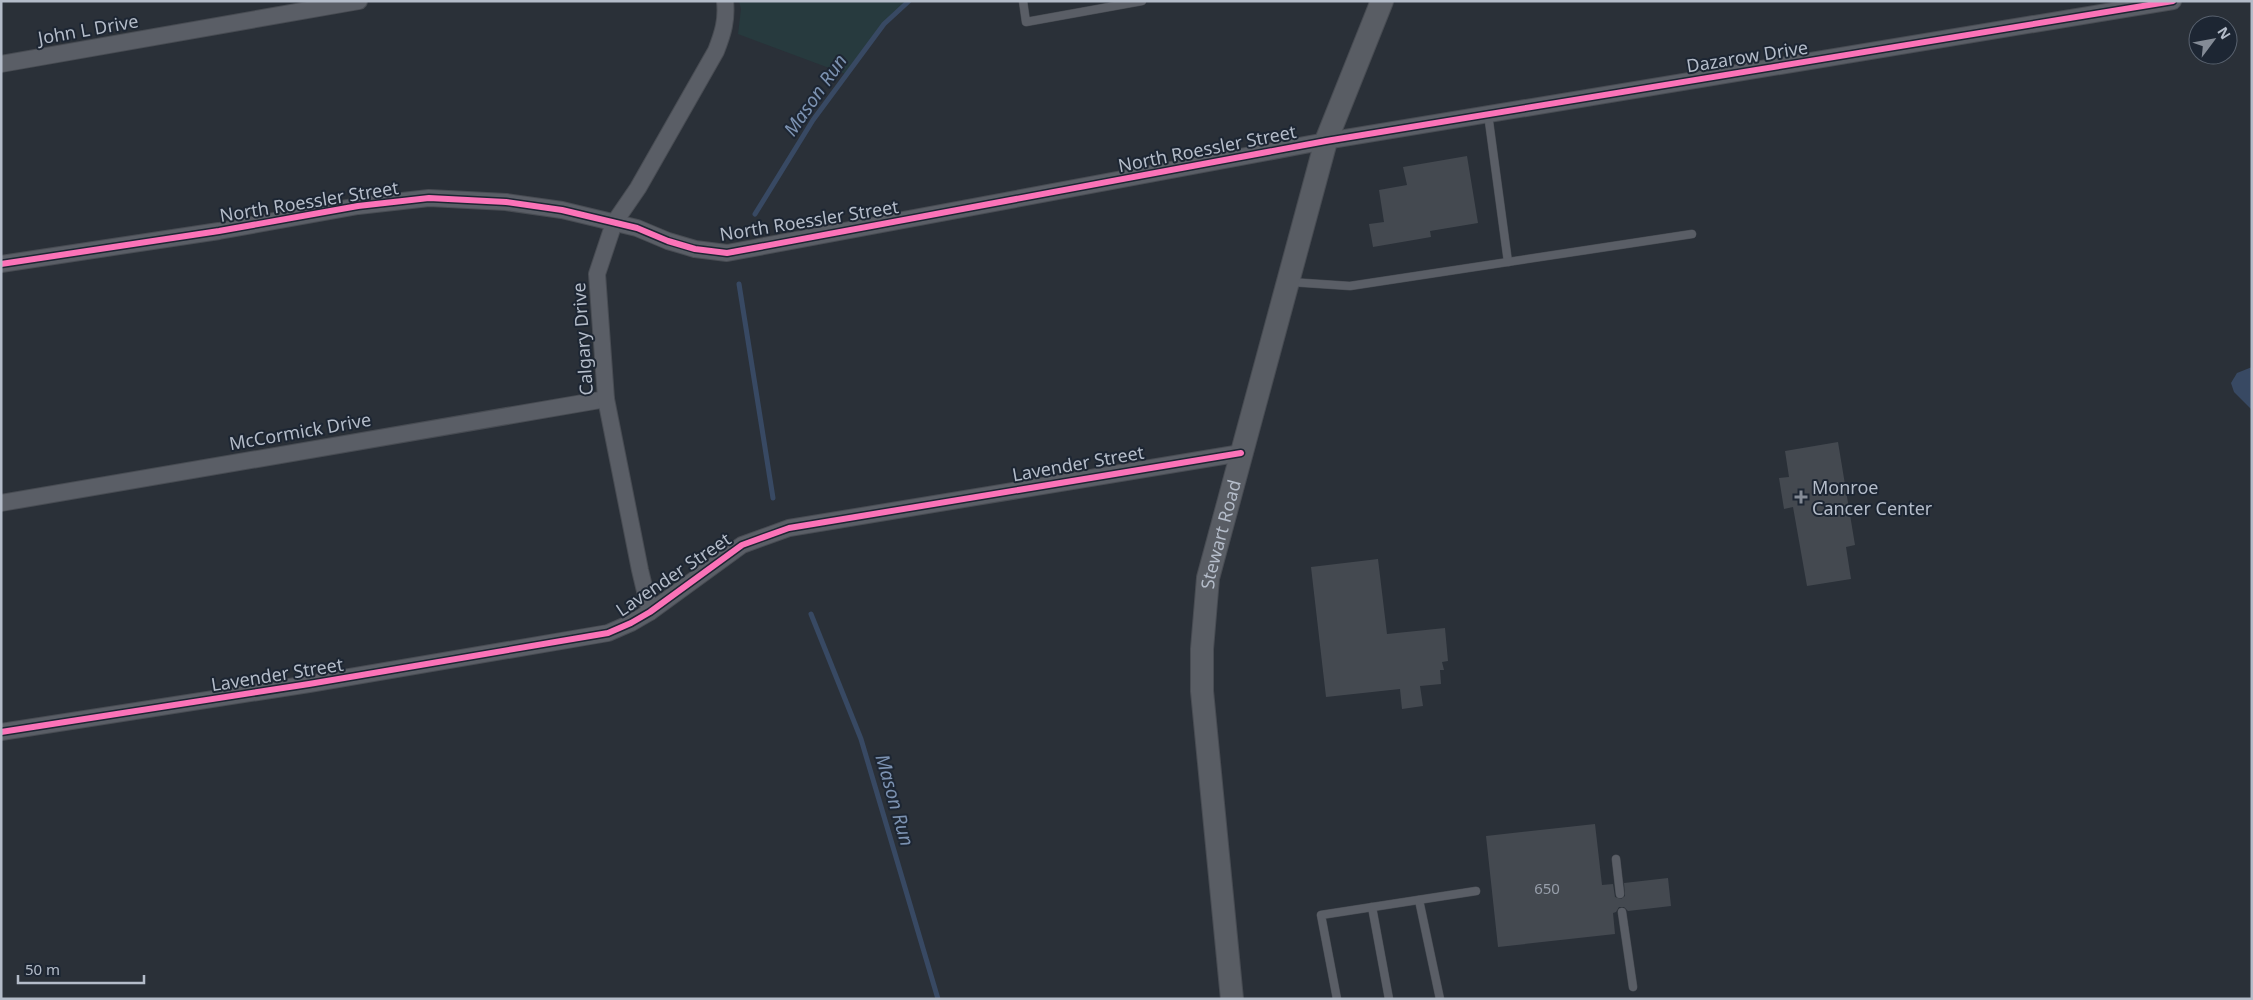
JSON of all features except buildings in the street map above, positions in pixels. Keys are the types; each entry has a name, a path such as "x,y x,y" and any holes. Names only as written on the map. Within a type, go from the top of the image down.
{"street":[{"name":"John L Drive","path":"1,64 359,1"},
{"name":"Calgary Drive","path":"650,612 606,399 597,274 614,223 638,188 716,51 724,30 725,1"},
{"name":"Stewart Road","path":"1232,999 1202,691 1202,649 1208,578 1326,141 1382,1"},
{"name":"Dazarow Drive","path":"1326,141 2173,1"},
{"name":"North Roessler Street","path":"1,264 219,231 358,206 429,198 515,203 562,210 637,228 668,241 695,249 727,252 1326,141"},
{"name":"McCormick Drive","path":"1,503 606,399"},
{"name":"Lavender Street","path":"1,732 309,684 608,632 650,612 742,545 789,528 1241,453"}],"lane":[{"path":"1023,1 1026,22 1142,1"},
{"path":"1488,114 1508,262"},
{"path":"1288,282 1350,286 1692,234"},
{"path":"1616,860 1620,894"},
{"path":"1337,999 1321,915 1476,891"},
{"path":"1419,900 1440,999"},
{"path":"1372,907 1389,999"},
{"path":"1622,912 1633,987"}],"green space":[{"path":"739,1 909,1 884,24 848,75 738,34 741,9"}],"water":[{"path":"2252,367 2252,410 2234,392 2231,383 2237,373"}],"waterway":[{"name":"Mason Run","path":"755,214 813,120 884,24 909,1"},
{"name":"Mason Run","path":"739,284 773,498"},
{"name":"Mason Run","path":"811,614 861,739 938,999"}],"cycle path":[{"path":"1,264 219,231 358,206 429,198 506,202 562,210 637,228 668,241 695,249 727,253 1326,141 2173,1"},
{"path":"1,732 309,684 608,633 650,612 742,545 789,528 1241,453"}],"place":[{"name":"Monroe Cancer Center","path":"1801,497"}]}
